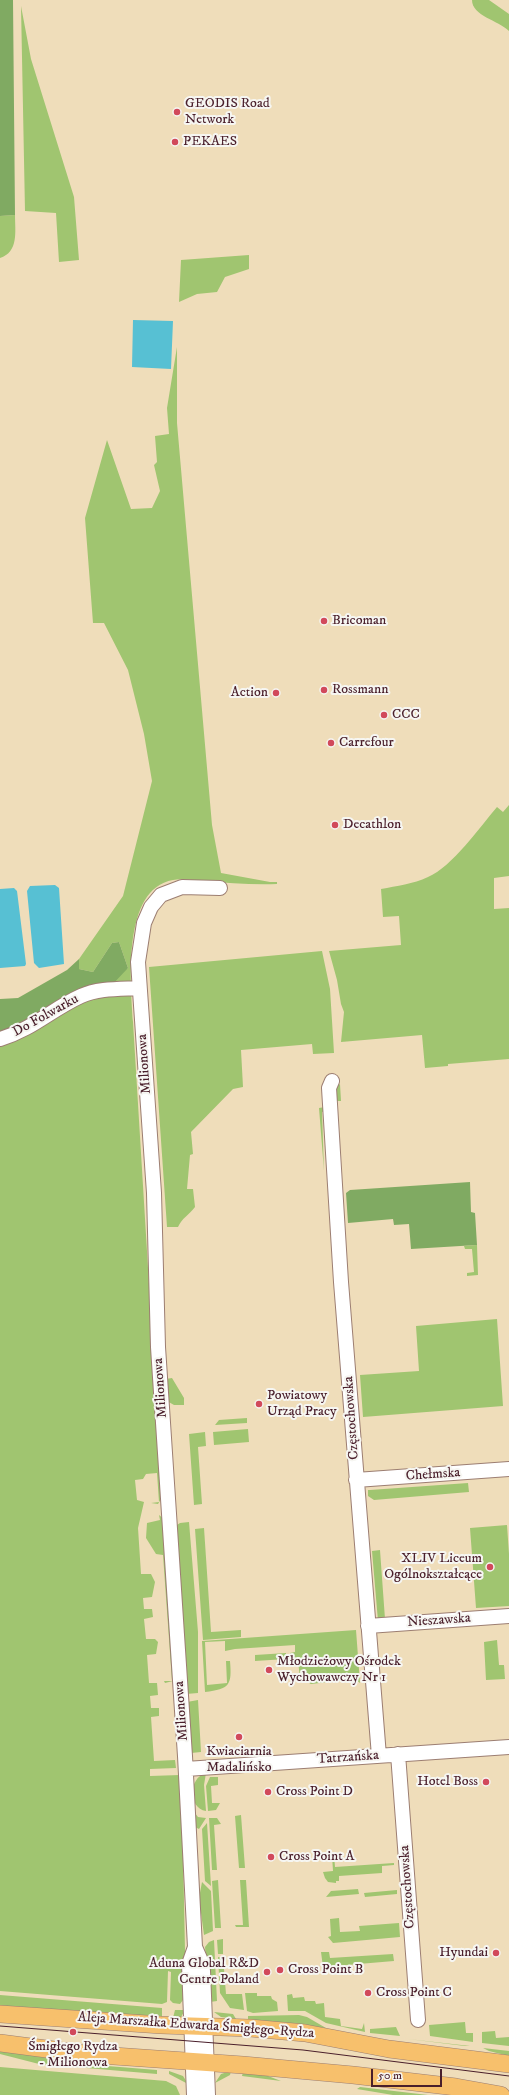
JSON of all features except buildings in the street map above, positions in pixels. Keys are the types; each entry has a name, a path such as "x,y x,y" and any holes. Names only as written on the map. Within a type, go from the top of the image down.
{"main road":[{"name":"Aleja Marszałka Edwarda Śmigłego-Rydza","path":"0,2014 305,2033 389,2049 509,2064"},
{"path":"0,2043 85,2054 290,2068 420,2082 501,2095"}],"street":[{"name":"Milionowa","path":"194,2095 200,2062 199,2026 202,1964 195,1947 186,1769 158,1347 154,1193 138,962 144,923 155,901 168,891 178,887 220,888"},
{"name":"Do Folwarku","path":"0,1039 30,1028 81,996 100,991 139,988"},
{"name":"Częstochowska","path":"332,1081 330,1088 334,1172 356,1480 379,1756"},
{"name":"Chełmska","path":"356,1480 509,1469"},
{"name":"Nieszawska","path":"368,1626 509,1616"},
{"name":"Tatrzańska","path":"186,1769 509,1747"},
{"name":"Częstochowska","path":"398,1754 418,2020"},
{"name":"Milionowa","path":"200,2062 208,2095"}],"green space":[{"path":"0,0 13,0 15,215 0,216"},
{"path":"472,0 489,0 509,14 509,31 476,10"},
{"path":"21,6 31,59 74,197 79,260 59,262 56,213 25,211"},
{"path":"15,215 15,240 13,246 6,255 0,258 0,216"},
{"path":"249,255 249,269 225,277 217,292 197,294 179,302 181,260"},
{"path":"177,347 177,423 212,825 221,873 277,882 277,884 250,884 185,879 173,880 156,887 145,901 137,919 133,940 131,963 132,1006 162,1497 158,1504 151,1503 159,1502 157,1473 146,1474 143,1479 135,1480 137,1500 144,1502 138,1528 141,1574 151,1574 155,1582 152,1597 143,1598 144,1609 152,1609 153,1617 144,1619 146,1639 155,1639 158,1642 156,1654 147,1655 149,1683 157,1683 158,1695 150,1696 151,1708 159,1708 159,1716 151,1717 154,1761 175,1760 176,1768 150,1769 150,1776 180,1775 182,1804 186,2000 183,2000 180,2004 173,2003 170,2000 171,1972 168,1971 167,2002 162,2004 0,1991 0,1044 128,968 119,942 112,943 93,972 79,969 79,959 123,896 152,781 144,734 128,670 104,623 93,623 85,518 107,440 131,509 152,508 160,491 154,465 157,462 155,436 169,434 167,408"},
{"path":"509,805 509,876 494,878 494,909 509,908 509,1059 448,1064 448,1066 425,1068 422,1035 341,1042 344,1012 329,951 401,945 399,916 383,917 381,889 417,881 437,872 456,856 497,807 503,812"},
{"path":"119,942 128,968 111,986 8,1031 0,1031 0,999 18,998 67,970 79,959 79,969 93,972 112,943"},
{"path":"322,951 330,989 334,1053 313,1054 312,1044 241,1050 243,1087 233,1089 191,1132 193,1154 190,1155 187,1189 193,1189 195,1207 178,1227 167,1227 149,967"},
{"path":"340,1084 341,1101 337,1101 336,1087"},
{"path":"325,1107 326,1111 322,1112 324,1171 319,1108"},
{"path":"470,1182 471,1212 475,1213 477,1245 411,1249 409,1224 394,1225 393,1219 348,1223 346,1193 350,1190"},
{"path":"477,1245 478,1275 467,1276 467,1273 474,1272 472,1249 465,1249 464,1246"},
{"path":"497,1319 503,1406 363,1417 360,1375 419,1371 416,1326"},
{"path":"172,1378 184,1398 184,1405 174,1405 167,1401 166,1379"},
{"path":"247,1418 247,1423 215,1425 219,1420"},
{"path":"248,1429 249,1442 214,1445 213,1432"},
{"path":"205,1432 206,1446 198,1447 202,1504 194,1505 189,1434"},
{"path":"468,1483 469,1492 374,1500 368,1496 368,1490"},
{"path":"159,1515 164,1519 173,1681 165,1683 164,1681 172,1681 163,1555 156,1554 146,1538 147,1523 160,1520"},
{"path":"189,1522 198,1632 198,1693 186,1694 177,1525 180,1523"},
{"name":"XLIV Liceum Ogólnokształcące","path":"507,1525 509,1554 509,1606 476,1608 470,1528"},
{"path":"204,1528 211,1632 241,1630 241,1637 203,1640 195,1529"},
{"path":"380,1550 385,1619 378,1621 372,1551"},
{"path":"356,1630 360,1683 355,1679 311,1684 300,1678 298,1661 290,1661 290,1653 295,1652 295,1645 225,1651 225,1641 205,1642 207,1685 227,1683 226,1661 230,1661 231,1669 230,1681 228,1684 220,1689 205,1692 202,1641"},
{"path":"497,1640 499,1665 504,1665 505,1679 486,1680 484,1642"},
{"path":"286,1653 286,1659 255,1661 255,1655"},
{"path":"198,1700 201,1752 191,1753 187,1702"},
{"path":"206,1773 204,1785 206,1811 200,1809 196,1804 192,1793 193,1786 196,1781 200,1776"},
{"path":"210,1777 218,1777 218,1785 211,1786 212,1803 220,1803 216,1810 208,1811 206,1786"},
{"path":"194,1812 198,1817 206,1818 199,1829 195,1827"},
{"path":"241,1815 245,1868 239,1868 235,1816"},
{"path":"209,1818 217,1818 221,1824 214,1825 217,1870 212,1870"},
{"path":"207,1823 211,1886 205,1881 202,1829"},
{"path":"332,1855 334,1855 335,1867 394,1863 394,1865 382,1866 382,1873 339,1876 339,1881 336,1881 336,1883 328,1882 323,1872 333,1871"},
{"path":"218,1880 221,1928 215,1928 212,1881"},
{"path":"240,1880 246,1880 249,1927 236,1927 235,1925 243,1925"},
{"path":"202,1882 211,1891 213,1931 204,1935 199,1898"},
{"path":"358,1889 359,1894 326,1897 331,1891"},
{"path":"397,1890 397,1894 365,1897 364,1893"},
{"path":"339,1918 340,1932 360,1931 359,1926 399,1923 400,1937 333,1943 328,1937 331,1936 330,1919"},
{"path":"223,1939 223,1954 218,1954 217,1940"},
{"path":"214,1940 217,2001 210,2002 205,1947 209,1942"},
{"path":"321,1952 329,1952 330,1958 393,1954 394,1961 323,1967"},
{"path":"218,1957 223,1957 226,1994 242,1994 244,2010 230,2008 220,1993"},
{"path":"245,1993 257,1993 257,1996 271,1996 272,1999 277,2002 278,2011 253,2013 247,2011"},
{"path":"292,1994 293,1998 304,1997 305,2001 315,2001 316,2004 324,2003 325,2017 340,2019 341,2026 362,2029 364,2023 365,2032 326,2023 305,2011 288,2011 287,1995"},
{"path":"0,1995 162,2008 162,2017 0,2006"},
{"path":"175,2010 185,2010 181,2017 173,2018"},
{"path":"214,2012 233,2014 236,2019 221,2017"},
{"path":"299,2015 307,2017 326,2028 248,2020 248,2016"},
{"path":"465,2022 466,2033 473,2033 473,2042 430,2036 429,2025"},
{"path":"396,2027 400,2036 370,2033 370,2029"},
{"path":"495,2031 496,2038 509,2037 509,2046 482,2043 482,2032"},
{"path":"408,2039 470,2046 465,2046"},
{"path":"483,2048 509,2051 509,2056 489,2051"},
{"path":"0,2050 95,2065 157,2070 157,2074 39,2064 0,2054"},
{"path":"0,2067 166,2081 176,2086 180,2095 0,2095"},
{"path":"169,2071 183,2076 188,2084 169,2074"},
{"path":"231,2071 230,2075 215,2083 221,2074"},
{"path":"243,2072 268,2076 281,2081 242,2076"},
{"path":"360,2087 428,2095 393,2095 357,2089"}],"water":[{"path":"133,320 173,321 171,369 132,367"},
{"path":"55,885 59,888 64,964 39,968 34,963 27,891 30,886"},
{"path":"14,888 17,891 26,964 25,966 0,968 0,889"}],"tram line":[{"path":"0,2026 303,2050 509,2076"}],"place":[{"name":"GEODIS Road Network","path":"177,112"},
{"name":"PEKAES","path":"175,142"},
{"name":"Bricoman","path":"324,621"},
{"name":"Rossmann","path":"324,690"},
{"name":"Action","path":"276,693"},
{"name":"CCC","path":"384,715"},
{"name":"Carrefour","path":"331,743"},
{"name":"Decathlon","path":"335,825"},
{"name":"Powiatowy Urząd Pracy","path":"259,1404"},
{"name":"XLIV Liceum Ogólnokształcące","path":"490,1567"},
{"name":"Młodzieżowy Ośrodek Wychowawczy Nr 1","path":"269,1670"},
{"name":"Kwiaciarnia Madalińsko","path":"239,1737"},
{"name":"Hotel Boss","path":"486,1782"},
{"name":"Cross Point D","path":"268,1792"},
{"name":"Cross Point A","path":"271,1857"},
{"name":"Hyundai","path":"496,1953"},
{"name":"Cross Point B","path":"280,1970"},
{"name":"Aduna Global R&D Centre Poland","path":"267,1972"},
{"name":"Cross Point C","path":"368,1993"},
{"name":"Śmigłego Rydza - Milionowa","path":"73,2032"}]}
